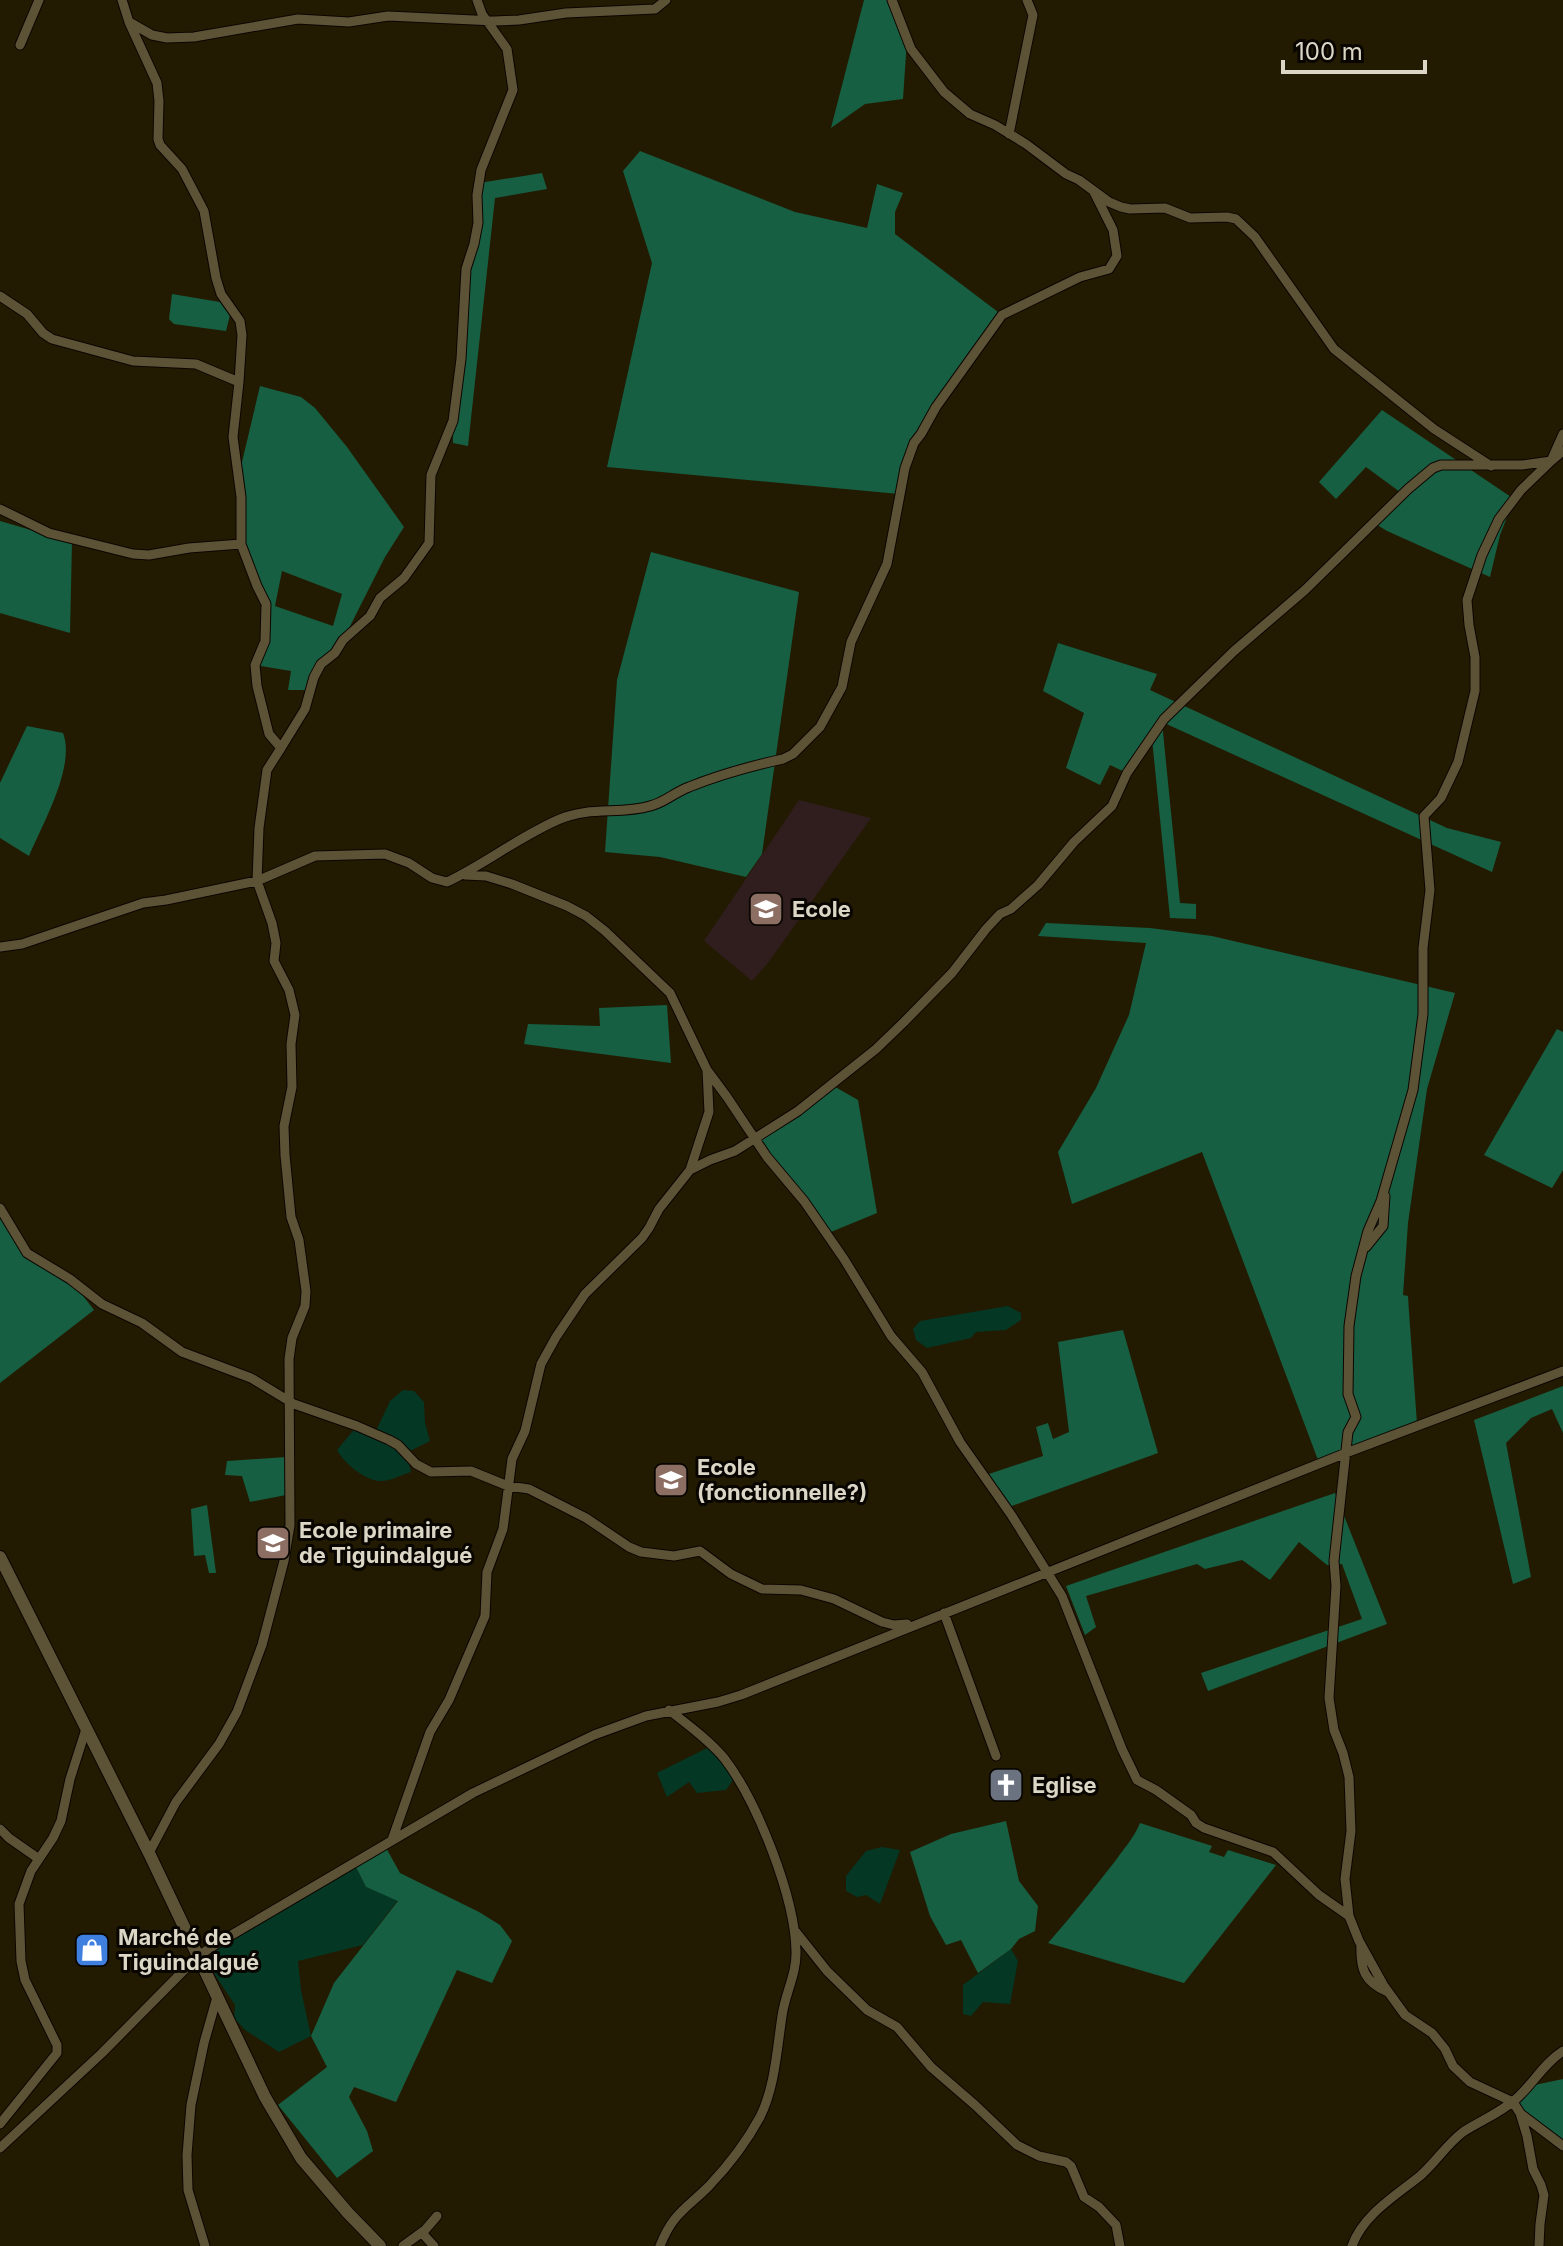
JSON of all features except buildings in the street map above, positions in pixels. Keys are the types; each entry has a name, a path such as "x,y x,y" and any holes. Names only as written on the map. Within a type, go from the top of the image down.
{"street":[{"path":"20,45 39,0"},
{"path":"122,0 157,83 160,145 182,169 204,211 221,294 240,321 242,335 233,437 241,497 241,544 266,604 265,641 255,665 257,686 269,734 281,748"},
{"path":"149,1853 176,1802 219,1744 237,1712 262,1645 290,1525 289,1359 292,1338 305,1306 306,1291 299,1240 291,1217 285,1155 284,1126 292,1087 291,1052 295,1015 289,990 274,961 276,943 272,923 257,881 259,828 267,770 305,709 321,664 370,616 380,598 404,578 429,543 431,475 453,421 466,269 478,223 477,195 481,170 513,90 507,49 482,14 477,0"},
{"path":"129,22 152,35 194,37 298,19 349,22 388,16 519,20 566,13 655,9 666,0"},
{"path":"892,0 911,49 944,92 970,114 1009,134 1109,202 1130,209 1165,208 1190,218 1236,219 1255,237 1334,349 1434,429 1491,466"},
{"path":"1009,134 1033,15 1027,0"},
{"path":"0,947 22,944 143,903 257,881 315,856 385,854 409,863 432,878 447,882 561,819 589,811 653,806 684,788 793,754 806,743 832,709 842,687 851,642 887,564 905,468 914,443 936,407 1002,315 1080,277 1109,269 1117,256 1113,230 1093,190"},
{"path":"0,296 27,314 52,339 133,361 196,364 239,382"},
{"path":"1551,461 1563,434"},
{"path":"1539,2246 1544,2195 1533,2169 1520,2113 1513,2102 1470,2082 1453,2066 1432,2033 1405,2015 1384,1986 1349,1916 1345,1879 1351,1831 1349,1777 1334,1730 1329,1698 1336,1586 1334,1561 1348,1432 1356,1417 1348,1394 1349,1326 1363,1249 1413,1090 1423,1014 1423,948 1430,890 1424,816 1441,798 1458,762 1475,691 1469,591 1482,555 1499,519 1521,490 1563,451"},
{"path":"690,1170 735,1151 798,1111 876,1049 952,973 1000,914 1011,909 1038,885 1074,842 1112,806 1127,773 1164,719 1433,468 1441,465 1491,466 1551,461"},
{"path":"0,509 49,533 133,554 149,555 241,544"},
{"path":"462,875 486,876 512,884 586,916 670,993 707,1070 754,1138 804,1201 891,1336 922,1372 960,1442 1062,1596 1137,1780 1191,1815 1204,1828 1273,1852 1319,1895 1349,1916"},
{"path":"392,1840 430,1732 449,1700 485,1616 487,1572 503,1529 512,1459 525,1431 541,1364 585,1294 642,1238 659,1209 690,1170 709,1112 707,1070"},
{"path":"0,1208 27,1253 70,1279 102,1304 142,1323 182,1352 251,1378 289,1401 389,1440 416,1464 431,1472 471,1471 508,1486 529,1489 586,1518 641,1552 674,1556 700,1551 731,1574 762,1589 801,1590 834,1599 885,1623 919,1624"},
{"path":"0,2148 102,2053 198,1956 473,1793 594,1735 669,1710 741,1695 1346,1453 1563,1371"},
{"path":"0,1557 149,1853 265,2097 301,2158 380,2246"},
{"path":"944,1613 996,1756"},
{"path":"660,2246 674,2217 710,2185 741,2148 761,2115 775,2063 797,1952 786,1892 767,1837 742,1788 723,1758 669,1710"},
{"path":"0,2124 57,2053 57,2045 25,1980 21,1961 19,1904 31,1871 61,1821 86,1729"},
{"path":"0,1829 39,1859"},
{"path":"794,1930 827,1971 867,2010 897,2027 931,2067 1001,2132 1029,2152 1071,2166 1084,2197 1116,2225 1120,2246"},
{"path":"205,2246 188,2190 187,2155 191,2105 217,1997"},
{"path":"1352,2246 1362,2226 1398,2191 1419,2176 1460,2135 1513,2102 1563,2051"},
{"path":"1520,2113 1563,2146"},
{"path":"403,2246 422,2233 437,2216"},
{"path":"422,2233 434,2246"}],"shaded area":[{"name":"Ecole","path":"799,800 871,818 752,981 704,941"}],"green space":[{"path":"864,0 892,0 907,39 903,99 865,104 831,128"},
{"path":"640,151 795,212 867,228 877,184 903,193 895,212 895,234 1002,315 921,434 899,494 607,467 652,263 623,171"},
{"path":"542,173 547,189 495,198 468,446 453,443 466,269 474,244 479,183"},
{"path":"172,294 220,302 230,315 226,331 174,324 169,319"},
{"path":"260,386 301,397 315,408 347,447 404,527 385,557 343,640 321,664 312,690 288,690 291,671 255,665 265,641 266,604 242,549 238,479","holes":["282,571 342,594 333,626 275,606"]},
{"path":"1382,410 1514,499 1500,535 1490,577 1371,521 1400,492 1366,467 1336,499 1319,482"},
{"path":"0,521 72,542 70,633 0,613"},
{"path":"651,552 799,592 762,854 746,877 660,857 605,852 617,680"},
{"path":"1058,643 1157,674 1150,690 1447,828 1501,842 1492,872 1162,722 1180,903 1196,904 1196,919 1170,918 1152,739 1127,773 1110,765 1100,785 1066,768 1084,713 1043,691"},
{"path":"27,726 63,733 66,746 56,795 29,856 0,838 0,783"},
{"path":"1046,923 1150,928 1212,936 1455,993 1427,1089 1408,1223 1403,1295 1408,1296 1417,1424 1318,1460 1202,1152 1072,1204 1058,1152 1096,1088 1129,1015 1146,943 1038,936"},
{"path":"667,1005 671,1063 524,1044 528,1024 600,1026 599,1008"},
{"path":"1557,1029 1563,1032 1563,1170 1552,1188 1484,1155"},
{"path":"830,1084 858,1100 877,1213 826,1234 754,1138"},
{"path":"0,1208 27,1253 70,1279 94,1310 0,1383"},
{"path":"1008,1306 1021,1313 1021,1320 1006,1330 976,1332 971,1338 927,1348 916,1340 913,1329 920,1321"},
{"path":"1123,1330 1158,1453 1006,1508 983,1476 1043,1456 1036,1427 1048,1423 1053,1439 1069,1432 1058,1342"},
{"path":"1563,1386 1563,1433 1552,1409 1531,1418 1506,1443 1531,1577 1513,1584 1474,1420"},
{"path":"403,1390 414,1391 424,1402 430,1441 406,1453 411,1472 387,1480 373,1480 355,1470 337,1450 357,1426 375,1433 390,1401"},
{"path":"286,1457 286,1495 250,1502 242,1476 225,1475 227,1461"},
{"path":"1335,1493 1387,1624 1208,1691 1201,1673 1362,1619 1342,1564 1327,1565 1299,1542 1270,1580 1242,1560 1205,1569 1197,1564 1086,1596 1096,1627 1085,1635 1066,1586"},
{"path":"207,1505 216,1573 209,1573 205,1555 194,1556 191,1509"},
{"path":"711,1746 735,1777 726,1790 697,1793 689,1782 667,1797 657,1773"},
{"path":"1006,1821 1019,1881 1038,1906 1035,1931 1019,1939 1011,1949 978,1973 961,1940 946,1945 930,1916 910,1852 951,1834"},
{"path":"1140,1823 1212,1846 1209,1852 1224,1857 1228,1850 1276,1865 1184,1983 1048,1943 1116,1860"},
{"path":"385,1846 400,1873 479,1912 500,1925 512,1941 492,1983 457,1970 396,2102 354,2087 349,2097 367,2131 373,2151 337,2178 278,2105 327,2067 311,2036 334,1983 398,1901 366,1887 354,1863"},
{"path":"882,1847 900,1850 880,1904 866,1895 857,1897 846,1891 846,1876 866,1851"},
{"path":"354,1863 366,1887 398,1900 363,1945 298,1961 311,2036 279,2052 245,2030 234,2018 235,2005 209,1966 218,1943"},
{"path":"1011,1949 1018,1961 1010,2004 983,2002 971,2016 963,2014 963,1985"},
{"path":"1563,2079 1563,2146 1513,2102 1530,2086"}],"place":[{"name":"Ecole","path":"766,909"},
{"name":"Ecole (fonctionnelle?)","path":"671,1480"},
{"name":"Ecole primaire de Tiguindalgué","path":"273,1543"},
{"name":"Eglise","path":"1006,1785"},
{"name":"Marché de Tiguindalgué","path":"92,1950"}]}
